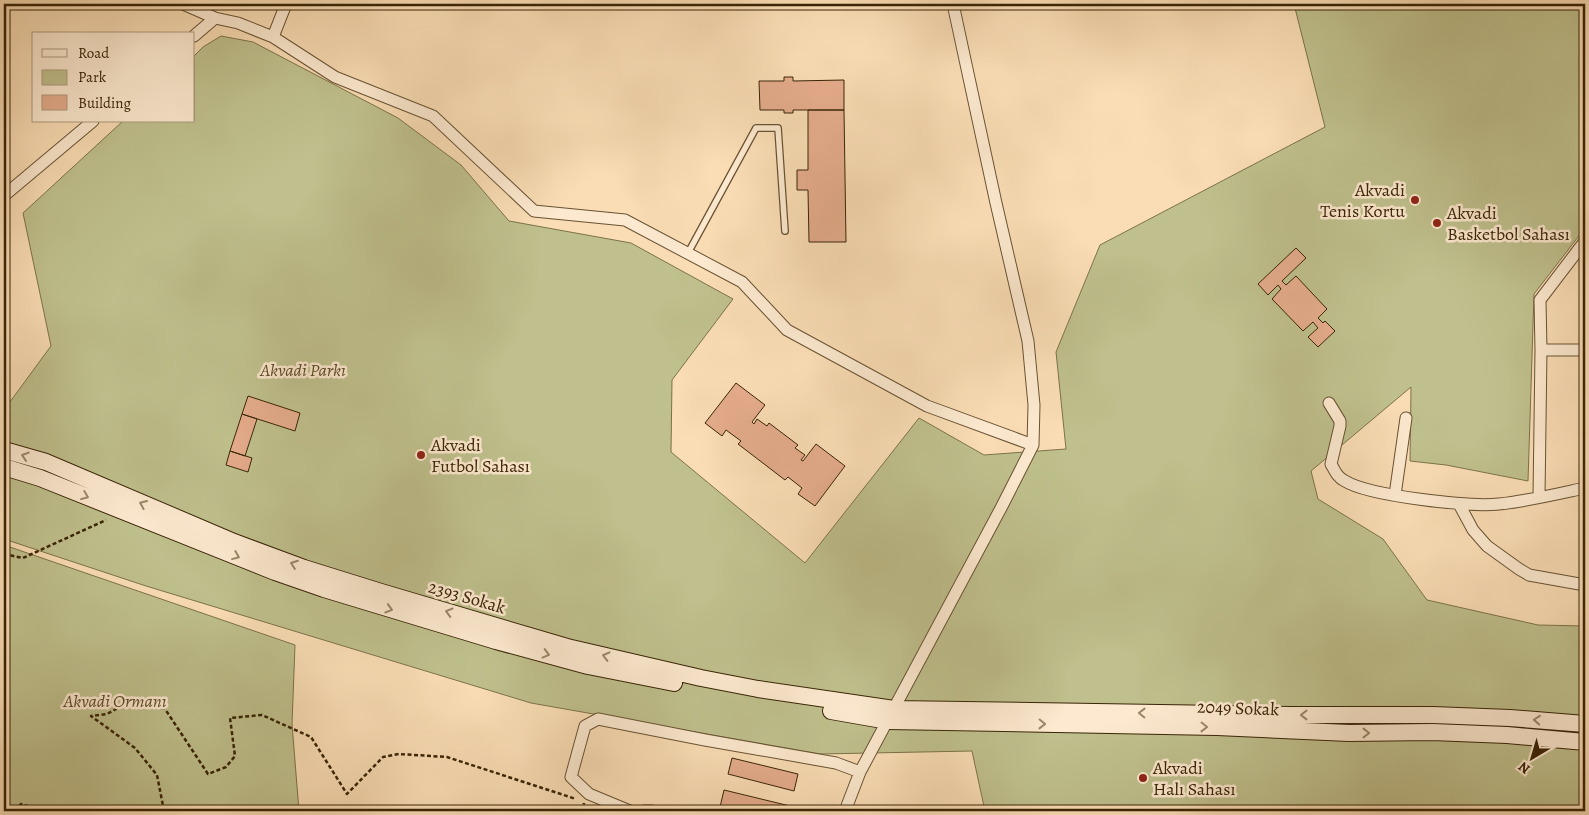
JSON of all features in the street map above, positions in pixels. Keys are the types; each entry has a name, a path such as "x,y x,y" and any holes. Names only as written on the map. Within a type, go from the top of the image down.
{"main road":[{"path":"4,450 43,470"},
{"path":"4,467 43,470"},
{"name":"2393 Sokak","path":"43,470 304,568 567,647 701,678 891,715"},
{"name":"2393 Sokak","path":"43,470 124,512 324,589 496,641 588,666 723,693 891,715"},
{"name":"2049 Sokak","path":"891,715 1433,715 1510,718 1585,724"},
{"name":"2049 Sokak","path":"891,715 1349,733 1432,732 1507,734 1585,742"}],"street":[{"path":"183,4 215,18 238,23 273,37 334,77 433,116 534,211 625,220 742,282 787,330 927,406 1033,444"},
{"path":"273,37 286,4"},
{"path":"845,811 860,772 1033,444 1034,405 1028,341 953,4"},
{"path":"195,35 215,18"},
{"path":"4,192 6,194 92,122"},
{"path":"1539,497 1540,300 1585,241"},
{"path":"1541,350 1585,350"},
{"path":"1329,403 1340,421 1331,464 1336,475 1346,482 1366,489 1459,504 1498,504 1585,488"},
{"path":"1395,495 1406,418"},
{"path":"1459,504 1473,530 1487,546 1519,569 1529,575 1585,585"},
{"path":"630,811 589,794 571,777 585,726 598,719 836,763 860,772"},
{"path":"644,811 652,811"}],"lane":[{"path":"688,253 756,128 778,128 785,232"}],"path":[{"path":"4,554 23,558 124,512"},
{"path":"164,811 158,774 135,748 91,716 107,714 134,699 165,709 208,774 226,767 235,756 230,718 262,715 310,738 347,794 384,757 399,754 447,757 584,802 583,811"},
{"path":"15,811 21,804 43,811"}],"green space":[{"name":"Akvadi Parkı","path":"1294,4 1585,4 1585,131 1583,146 1585,146 1585,228 1534,294 1528,481 1446,465 1410,461 1411,387 1311,471 1318,499 1383,539 1427,600 1538,625 1585,626 1585,811 985,811 972,751 820,754 531,703 146,586 4,539 4,410 51,346 23,213 122,122 195,122 195,55 203,47 221,36 253,42 398,118 461,165 509,221 631,243 733,299 672,380 671,452 805,563 919,418 984,455 1066,449 1056,352 1100,245 1325,127"},
{"name":"Akvadi Ormanı","path":"4,545 295,645 292,724 299,811 4,811"}],"building":[{"path":"784,77 793,77 793,81 844,80 844,110 793,110 793,113 784,113 784,110 760,110 759,81 784,81"},
{"path":"4,103 10,110 4,115"},
{"path":"808,110 844,110 846,242 809,242 808,190 797,190 797,170 808,170"},
{"path":"1296,248 1306,258 1282,281 1286,285 1296,276 1327,309 1318,318 1323,323 1325,321 1335,331 1318,347 1308,337 1318,328 1313,322 1303,331 1272,299 1281,289 1278,285 1268,295 1258,284"},
{"path":"736,383 765,405 752,422 754,424 757,419 767,426 769,423 798,445 795,448 805,455 801,460 803,461 816,444 845,466 815,506 798,494 802,488 788,477 785,480 738,444 741,441 726,430 722,436 705,423"},
{"path":"248,396 300,413 295,431 242,414"},
{"path":"242,414 257,419 245,456 230,451"},
{"path":"230,451 252,458 248,472 226,465"},
{"path":"732,758 798,774 794,791 728,774"},
{"path":"724,790 790,806 789,811 735,811 720,807"}],"place":[{"name":"Akvadi Tenis Kortu","path":"1415,200"},
{"name":"Akvadi Basketbol Sahası","path":"1437,223"},
{"name":"Akvadi Futbol Sahası","path":"421,455"},
{"name":"Akvadi Halı Sahası","path":"1143,778"}]}
